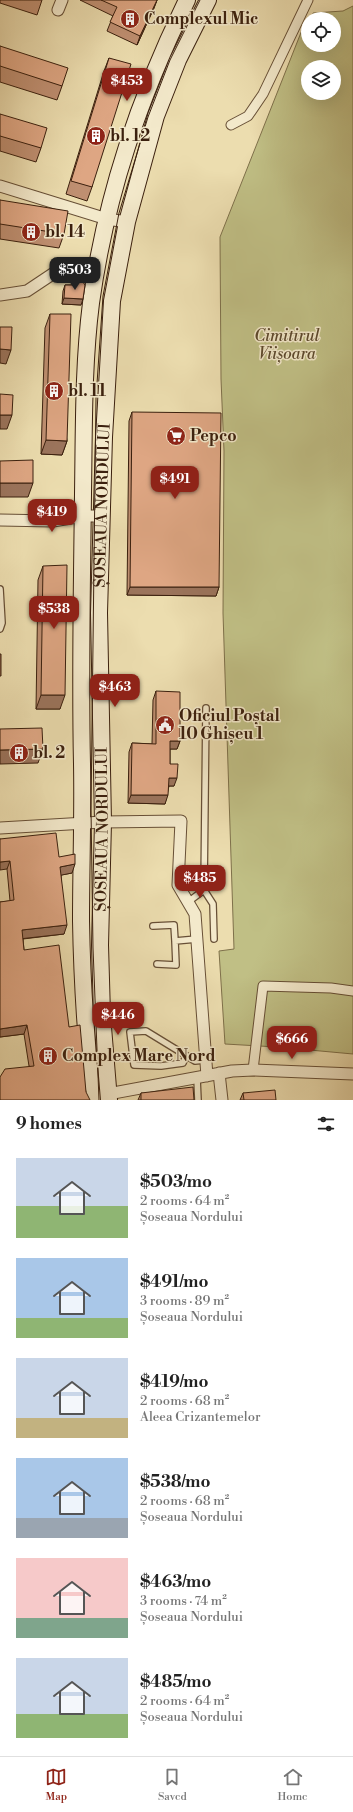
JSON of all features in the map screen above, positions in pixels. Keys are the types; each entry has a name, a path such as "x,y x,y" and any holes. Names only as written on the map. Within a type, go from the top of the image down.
{"main road":[{"name":"ȘOSEAUA NORDULUI","path":"92,1100 81,928 83,824 80,677 85,393 88,328 97,269 107,219 133,125 163,50 187,0"},
{"name":"ȘOSEAUA NORDULUI","path":"108,1097 100,945 103,822 99,613 103,516 104,437 112,301 127,222 156,116 178,60 208,0"}],"street":[{"path":"231,125 248,116 263,94 308,0"},
{"path":"0,186 107,219 127,222"},
{"path":"0,295 27,291 54,273 97,269"},
{"path":"0,520 53,522 83,516 103,516"},
{"path":"0,828 103,822 181,821 178,885 195,914 205,1060 202,1077"},
{"path":"253,1070 263,986 331,988 353,991"},
{"path":"108,1097 202,1077 253,1070 353,1074"},
{"path":"219,1074 222,1100"}],"lane":[{"path":"0,589 2,623 0,629"},
{"path":"206,708 204,890 213,904 214,939"},
{"path":"188,902 204,890"},
{"path":"153,926 174,925 176,965 157,964"},
{"path":"174,941 196,939"},
{"path":"186,1056 183,1063 161,1066 134,1065 130,1032 146,1031 195,1061 205,1060"},
{"path":"198,1100 202,1077"}],"green space":[{"name":"Cimitirul Viișoara","path":"353,6 353,1054 225,1044 219,951 234,949 223,613 224,451 221,379 220,237 301,33 301,52 341,52 341,12 328,12 343,11"}],"building":[{"name":"Complexul Mic","path":"101,0 157,0 140,36 110,22 117,7"},
{"path":"0,46 68,68 62,86 0,66"},
{"name":"bl. 12","path":"109,58 131,64 92,187 71,181"},
{"path":"0,114 47,128 41,148 0,136"},
{"path":"0,200 68,211 64,234 0,224"},
{"path":"73,282 83,282 85,285 83,299 64,298 65,285 73,285"},
{"name":"bl. 11","path":"50,314 71,314 67,441 46,440"},
{"path":"0,327 12,327 11,350 0,349"},
{"path":"0,394 13,395 12,415 0,415"},
{"path":"132,412 221,413 219,587 130,587"},
{"path":"33,460 33,483 0,483 0,461"},
{"path":"67,565 65,695 41,695 43,566"},
{"path":"1,654 1,676 0,676"},
{"path":"156,691 180,692 180,741 170,741 170,764 178,764 177,778 169,778 168,795 131,795 132,743 156,744"},
{"path":"42,728 43,749 0,750 0,729"},
{"path":"56,833 59,857 75,854 75,864 60,867 67,925 22,930 24,950 59,945 69,1027 80,1025 86,1092 90,1100 0,1100 0,1077 5,1069 34,1066 27,1025 0,1029 0,902 14,900 10,861 0,862 0,839"},
{"path":"193,1087 194,1100 141,1100 141,1093"},
{"path":"275,1090 276,1100 244,1100 243,1093"}],"tram line":[{"path":"99,1100 93,948 91,809 96,398 103,296 119,213 148,117 170,60 200,0"}],"place":[{"name":"Complexul Mic","path":"130,19"},
{"name":"bl. 12","path":"96,136"},
{"name":"bl. 14","path":"31,232"},
{"name":"bl. 11","path":"54,391"},
{"name":"Pepco","path":"176,436"},
{"name":"Oficiul Poștal 10 Ghișeu 1","path":"165,725"},
{"name":"bl. 2","path":"19,753"},
{"name":"Complex Mare Nord","path":"48,1056"}]}
